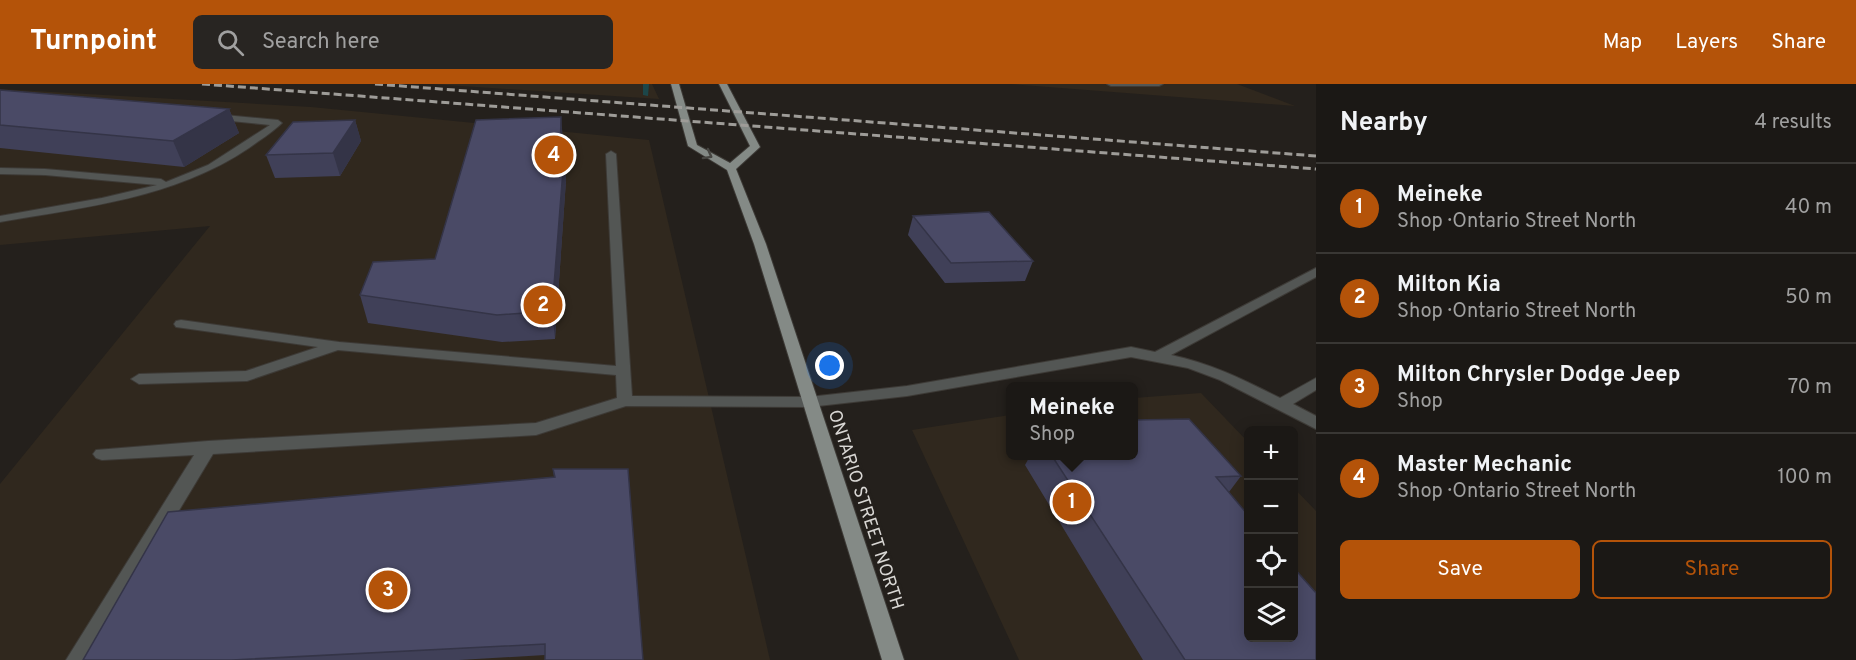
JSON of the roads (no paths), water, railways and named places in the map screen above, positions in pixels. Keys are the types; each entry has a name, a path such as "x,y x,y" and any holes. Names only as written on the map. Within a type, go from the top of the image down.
{"main road":[{"path":"675,84 693,146 731,168 755,147 723,84"},
{"name":"ONTARIO STREET NORTH","path":"731,168 760,244 893,660"}],"lane":[{"path":"618,84 631,84"},
{"path":"1111,84 1159,84"},
{"path":"0,219 92,202 173,183 210,167 278,123 209,117"},
{"path":"611,154 625,401"},
{"path":"0,171 45,172 173,183"},
{"path":"1159,356 1316,272"},
{"path":"181,324 339,345 623,371"},
{"path":"139,379 248,375 339,345"},
{"path":"102,454 536,429 625,401 809,402 907,391 1131,352 1192,364 1225,377 1316,423"},
{"path":"1280,405 1316,383"},
{"path":"77,660 208,447"}],"waterway":[{"path":"646,84 646,95"}],"railway":[{"path":"202,84 1316,169"},
{"path":"375,84 1316,156"}],"place":[{"name":"Master Mechanic","path":"554,155"},
{"name":"Milton Kia","path":"543,305"},
{"name":"Meineke","path":"1072,502"},
{"name":"Milton Chrysler Dodge Jeep","path":"388,590"}]}
